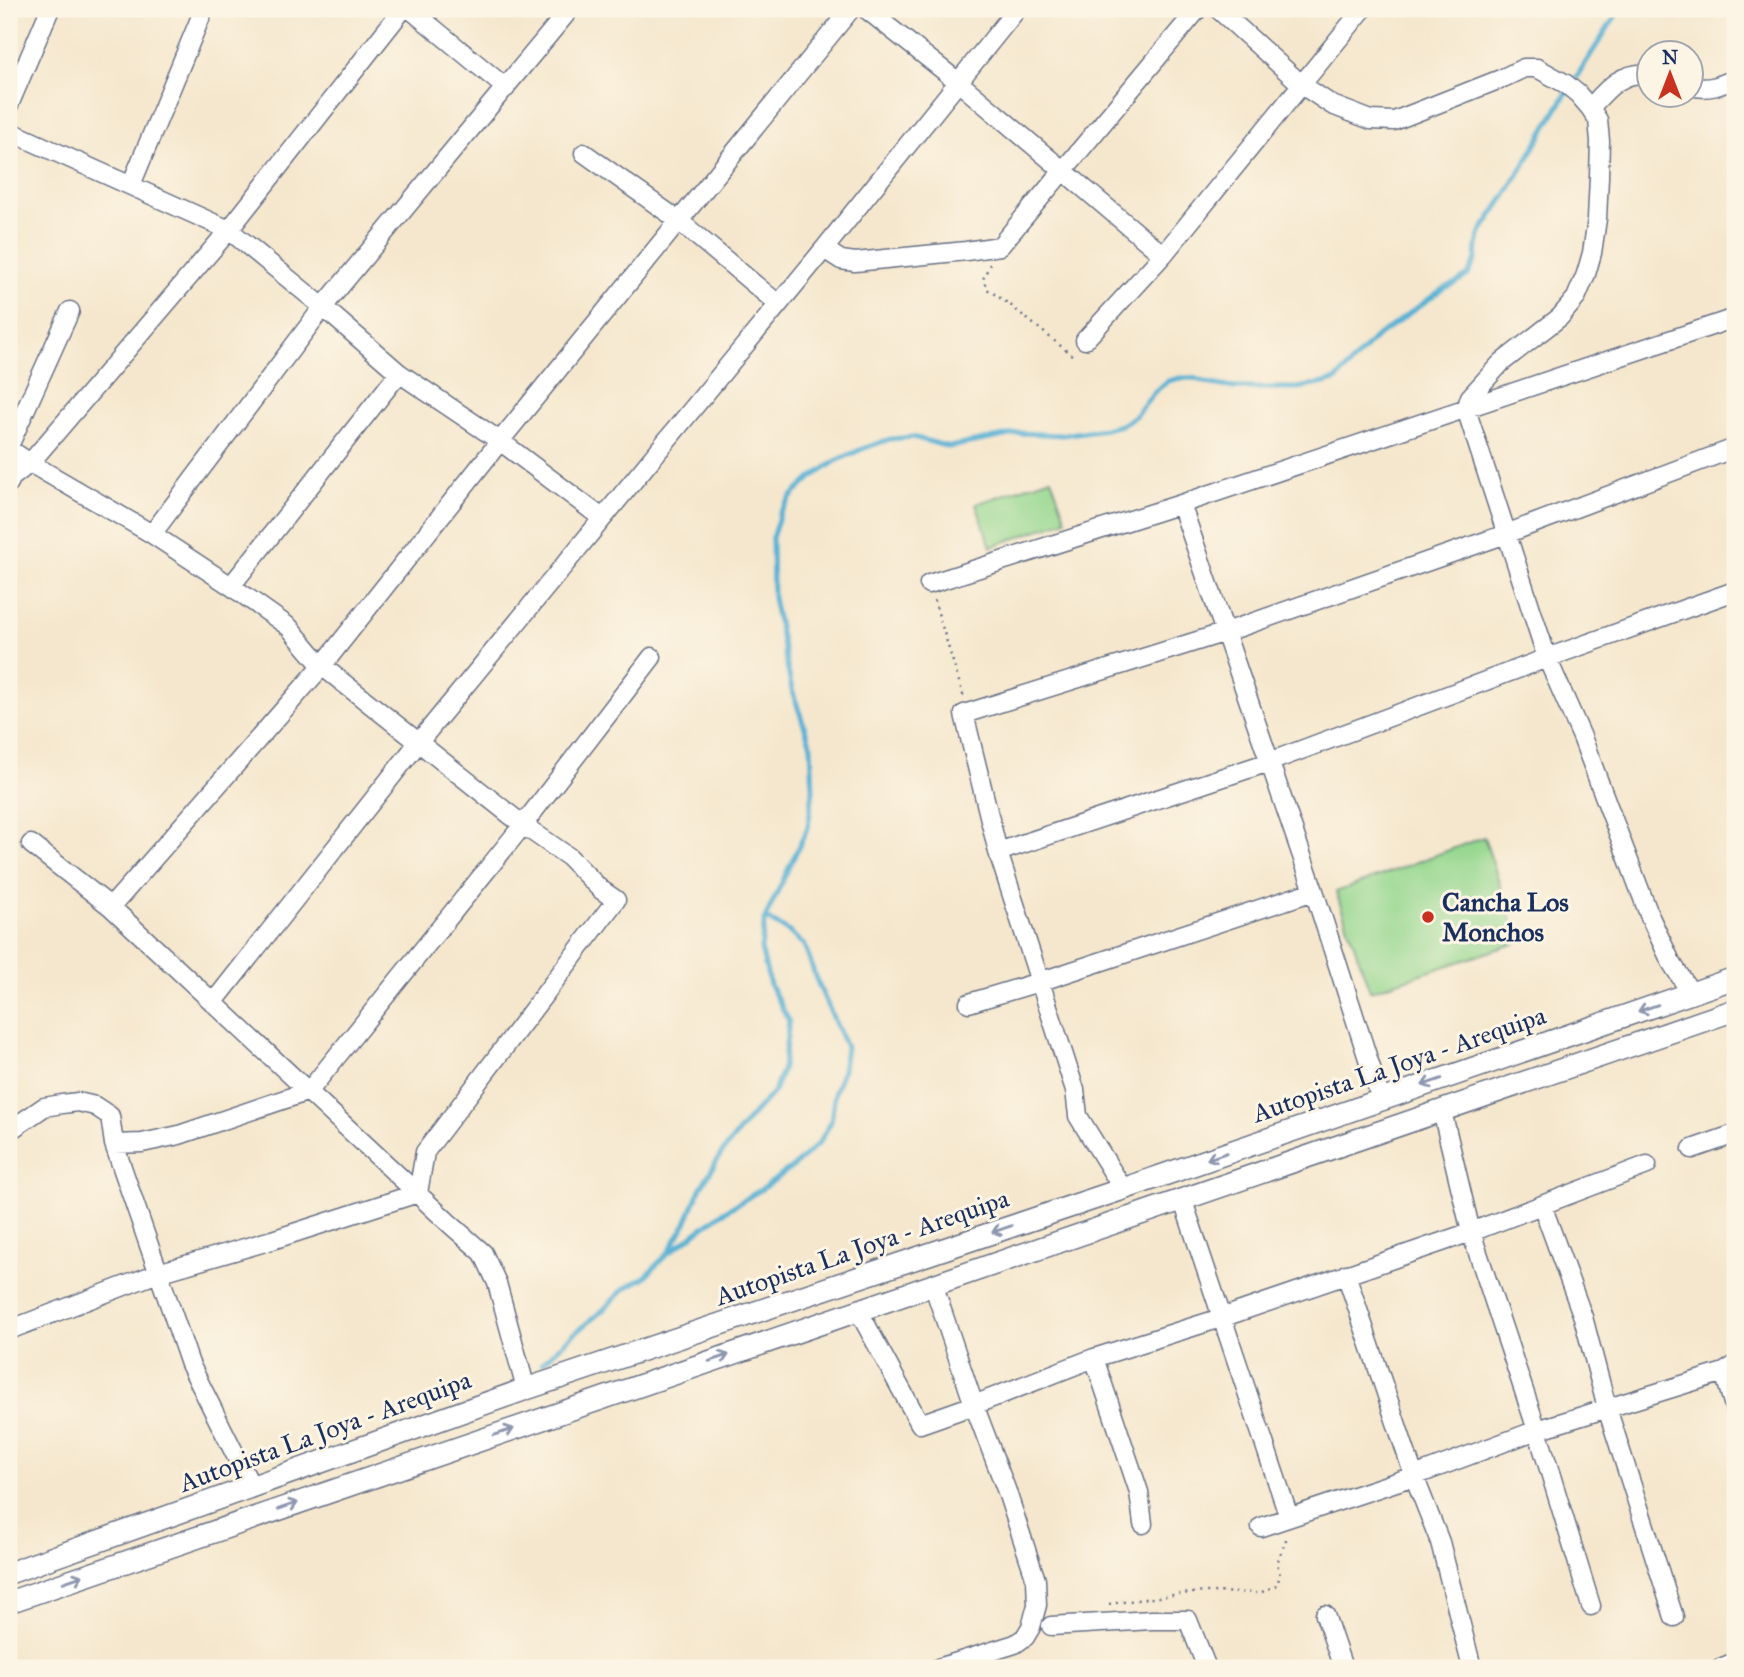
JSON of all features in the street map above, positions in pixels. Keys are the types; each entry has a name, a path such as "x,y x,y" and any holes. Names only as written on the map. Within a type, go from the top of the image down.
{"main road":[{"name":"Autopista La Joya - Arequipa","path":"9,1573 526,1389 1123,1189 1735,978"},
{"path":"9,1602 1735,1010"}],"street":[{"path":"9,105 50,9"},
{"path":"131,186 204,9"},
{"path":"9,483 11,478 30,463 229,230 403,9"},
{"path":"410,9 506,88"},
{"path":"152,534 323,307 570,9"},
{"path":"111,907 322,666 500,441 851,9"},
{"path":"866,9 957,81 1163,255"},
{"path":"213,1003 418,743 1017,9"},
{"path":"824,248 841,260 855,262 1000,246 1198,9"},
{"path":"1217,9 1302,85 1332,105 1371,120 1394,121 1524,68 1537,68 1578,94 1598,120 1600,177 1597,219 1592,253 1576,298 1560,317 1501,363 1470,397 1466,409 1547,658 1582,737 1650,916 1671,962 1691,993"},
{"path":"1085,340 1163,255 1363,9"},
{"path":"1590,108 1611,84 1636,74"},
{"path":"1706,88 1716,87 1735,79"},
{"path":"9,131 229,230 399,373 500,441 602,518"},
{"path":"583,153 678,220 778,304"},
{"path":"70,312 9,447 30,463 152,534 289,627 322,666 523,825 569,857 600,889 616,900 425,1152 418,1193"},
{"path":"929,584 1181,504 1735,318"},
{"path":"232,586 399,373"},
{"path":"1123,1189 1078,1116 1075,1090 998,852 964,714 1226,632 1506,534 1735,448"},
{"path":"1181,504 1314,891 1381,1099"},
{"path":"998,852 1269,762 1735,591"},
{"path":"114,1144 142,1143 180,1135 309,1091 523,825 652,657"},
{"path":"31,844 111,907 483,1253 497,1283 526,1389"},
{"path":"968,1003 1314,891"},
{"path":"9,1131 44,1107 78,1102 95,1106 110,1116 114,1144 190,1364 251,1486"},
{"path":"1442,1111 1471,1232 1537,1430 1591,1606"},
{"path":"1692,1149 1735,1134"},
{"path":"858,1310 920,1423 1094,1358 1221,1318 1471,1232 1647,1164"},
{"path":"9,1330 158,1273 418,1193"},
{"path":"1182,1198 1289,1517"},
{"path":"1542,1205 1583,1317 1607,1408 1674,1616"},
{"path":"1346,1274 1414,1476 1440,1542 1472,1668"},
{"path":"933,1284 1036,1580 1037,1605 1031,1627 1025,1637 1015,1644 942,1668"},
{"path":"1094,1358 1139,1492 1143,1524"},
{"path":"1261,1527 1414,1476 1537,1430 1729,1369 1735,1410"},
{"path":"1325,1615 1343,1668"},
{"path":"1051,1626 1188,1620 1207,1668"},
{"path":"1720,1668 1735,1662"}],"path":[{"path":"1000,246 983,279 987,289 1073,356"},
{"path":"929,584 964,696 964,714"},
{"path":"1101,1606 1180,1594 1260,1593 1277,1585 1280,1575 1277,1563 1289,1532 1289,1517"}],"green space":[{"path":"1051,478 1066,520 991,547 976,504"},
{"name":"Cancha Los Monchos","path":"1484,837 1519,942 1370,991 1336,892"}],"waterway":[{"path":"542,1363 624,1289 645,1277 667,1254 721,1154 774,1091 783,1068 789,1021 770,985 761,949 765,918 808,827 813,791 811,746 792,690 773,598 772,538 780,513 792,496 811,478 836,461 890,439 913,437 949,447 1020,433 1062,435 1105,429 1121,425 1135,416 1154,392 1168,381 1180,378 1193,378 1234,388 1297,388 1336,380 1374,339 1444,288 1468,275 1476,259 1482,230 1620,9"},
{"path":"670,1252 722,1213 794,1166 819,1143 831,1122 835,1091 843,1070 846,1047 816,979 805,946 788,931 765,918"}],"place":[{"name":"Cancha Los Monchos","path":"1428,917"}]}
